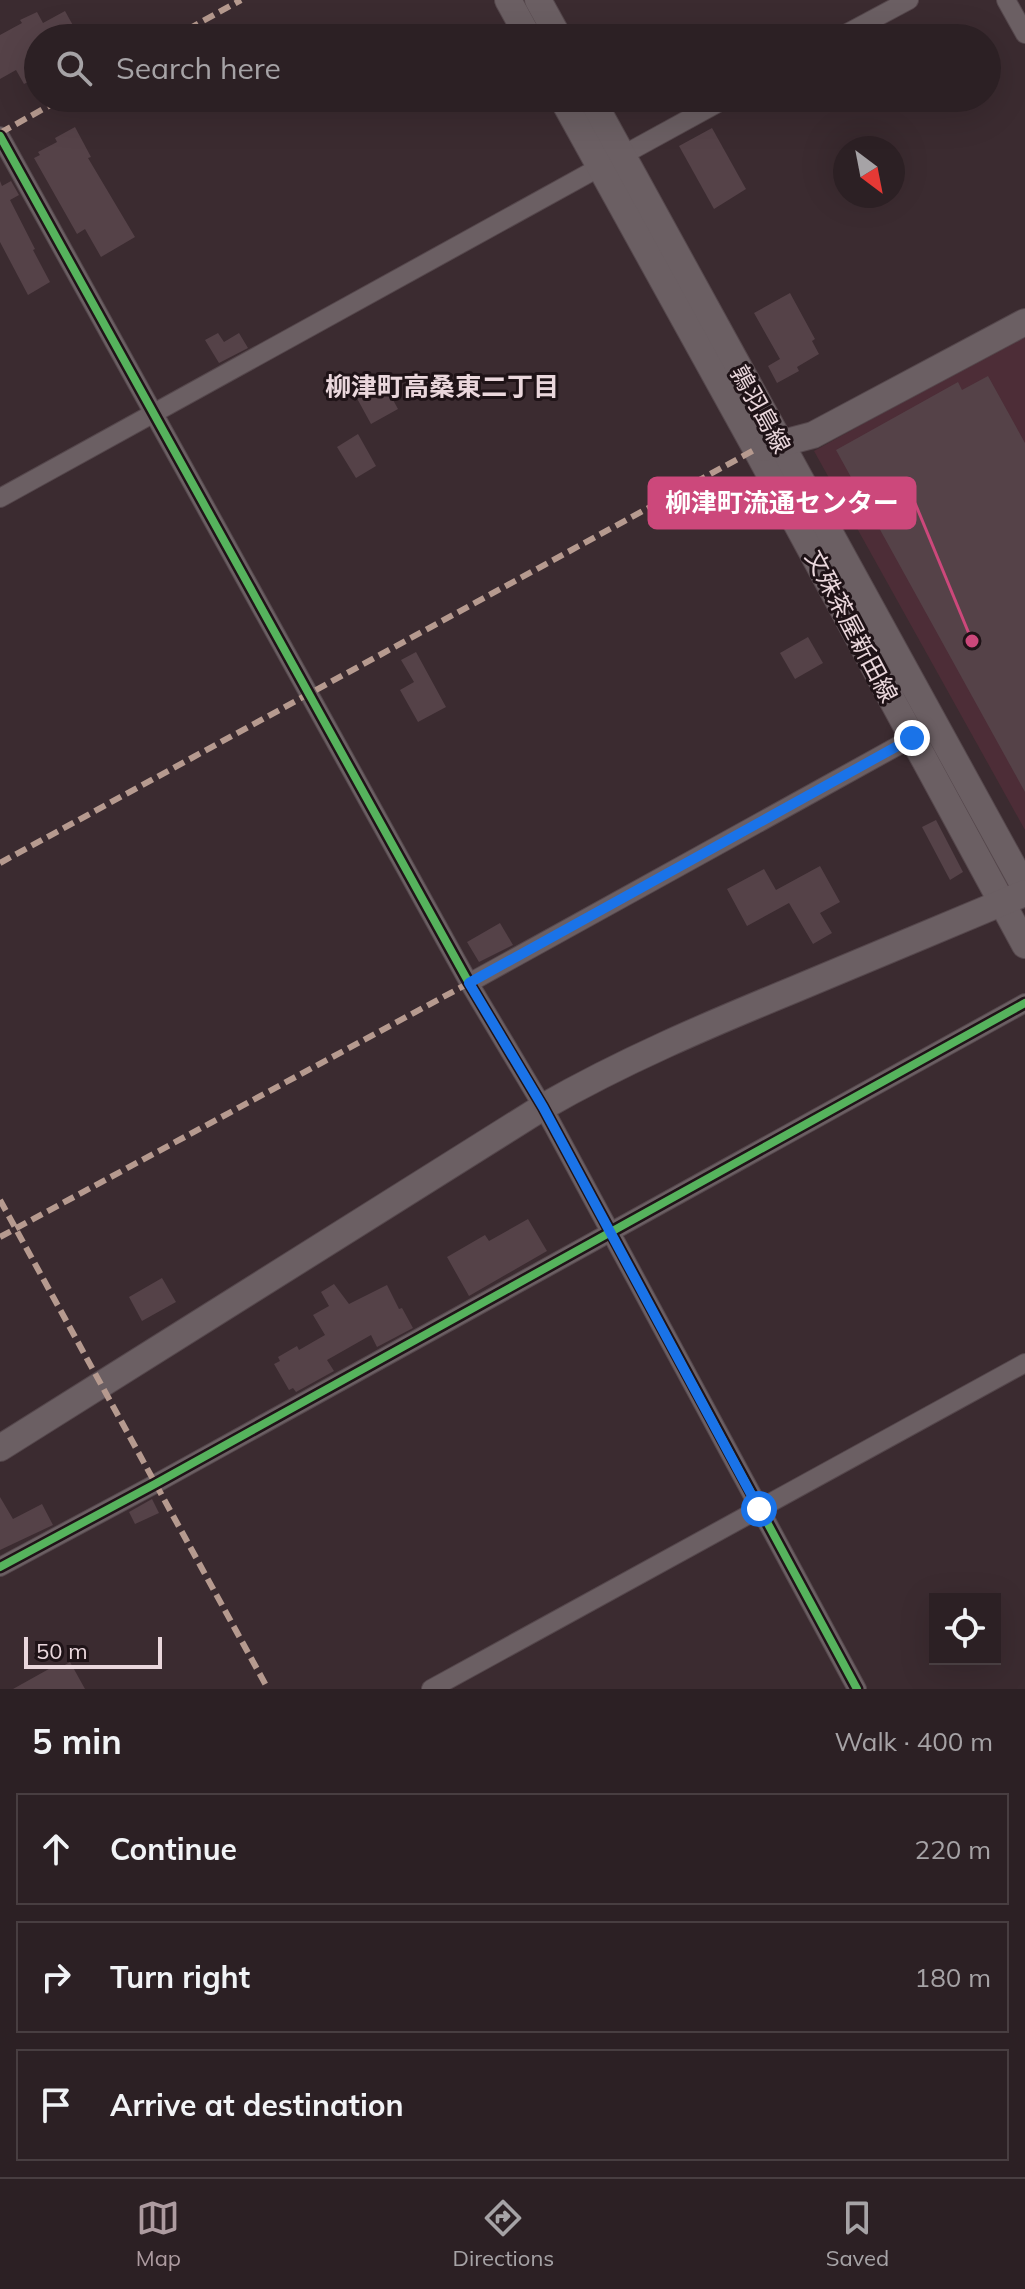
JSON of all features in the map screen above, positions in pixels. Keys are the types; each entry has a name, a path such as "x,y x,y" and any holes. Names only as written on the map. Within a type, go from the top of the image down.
{"main road":[{"path":"508,0 521,24"},
{"path":"538,0 551,24"},
{"name":"文殊茶屋新田線","path":"573,112 612,161 768,447 912,738 1017,895 1025,945"},
{"path":"596,112 612,161"},
{"path":"768,447 813,435 1025,322"},
{"name":"鶉羽島線","path":"768,447 1017,895"},
{"path":"0,1448 584,1083 653,1049 1017,895"}],"street":[{"path":"864,24 909,0"},
{"path":"1006,0 1025,34"},
{"path":"0,498 701,112"},
{"path":"0,136 469,983 543,1107 857,1689"},
{"path":"469,983 912,738"},
{"path":"0,1567 1025,1003"},
{"path":"431,1689 1025,1363"}],"shaded area":[{"path":"1025,334 1025,830 814,451"}],"building":[{"path":"65,11 72,24 24,24 24,84 16,70 0,79 0,35 37,12 43,23"},
{"path":"75,127 91,157 88,158 135,237 101,257 85,229 77,234 34,158 40,155 38,152 57,142 55,138"},
{"path":"712,128 746,189 714,209 679,146"},
{"path":"0,181 2,186 11,181 19,195 10,200 50,282 28,295 0,242"},
{"path":"790,293 815,339 812,341 819,354 797,367 799,371 777,383 768,366 780,359 754,313"},
{"path":"218,333 224,342 239,333 248,348 219,363 205,340"},
{"path":"988,376 1025,443 1025,792 836,450 958,382 962,390"},
{"path":"381,378 398,409 371,424 353,391"},
{"path":"358,434 376,466 356,478 337,447"},
{"path":"808,637 823,663 795,679 780,653"},
{"path":"416,652 446,707 418,722 400,690 414,682 401,660"},
{"path":"936,820 963,872 950,880 922,827"},
{"path":"820,866 840,902 820,913 832,933 813,944 789,903 747,926 727,889 764,869 776,890"},
{"path":"500,923 513,945 479,962 467,942"},
{"path":"528,1219 547,1251 469,1296 447,1257 485,1235 489,1241"},
{"path":"162,1278 176,1302 142,1321 129,1297"},
{"path":"334,1284 349,1304 387,1285 413,1328 377,1347 371,1335 327,1360 334,1371 296,1392 293,1388 289,1390 274,1364 280,1361 278,1357 297,1346 299,1350 325,1335 313,1315 329,1306 321,1292"},
{"path":"0,1497 13,1519 42,1504 53,1525 0,1550"},
{"path":"152,1499 159,1513 135,1524 129,1512"},
{"path":"70,1662 85,1689 13,1689 56,1665 58,1669"}],"marked path":[{"path":"197,24 241,0"},
{"path":"0,133 38,112"},
{"path":"0,863 756,449"},
{"path":"0,1237 469,983"},
{"path":"0,1200 268,1689"}],"cycle path":[{"path":"0,136 469,983 543,1107 857,1689"},
{"path":"0,1567 1025,1003"}],"place":[{"name":"柳津町流通センター","path":"972,641"}],"district":[{"name":"柳津町高桑東二丁目","path":"442,386"}],"route":[{"path":"759,1509 543,1107 469,983 912,738"}]}
